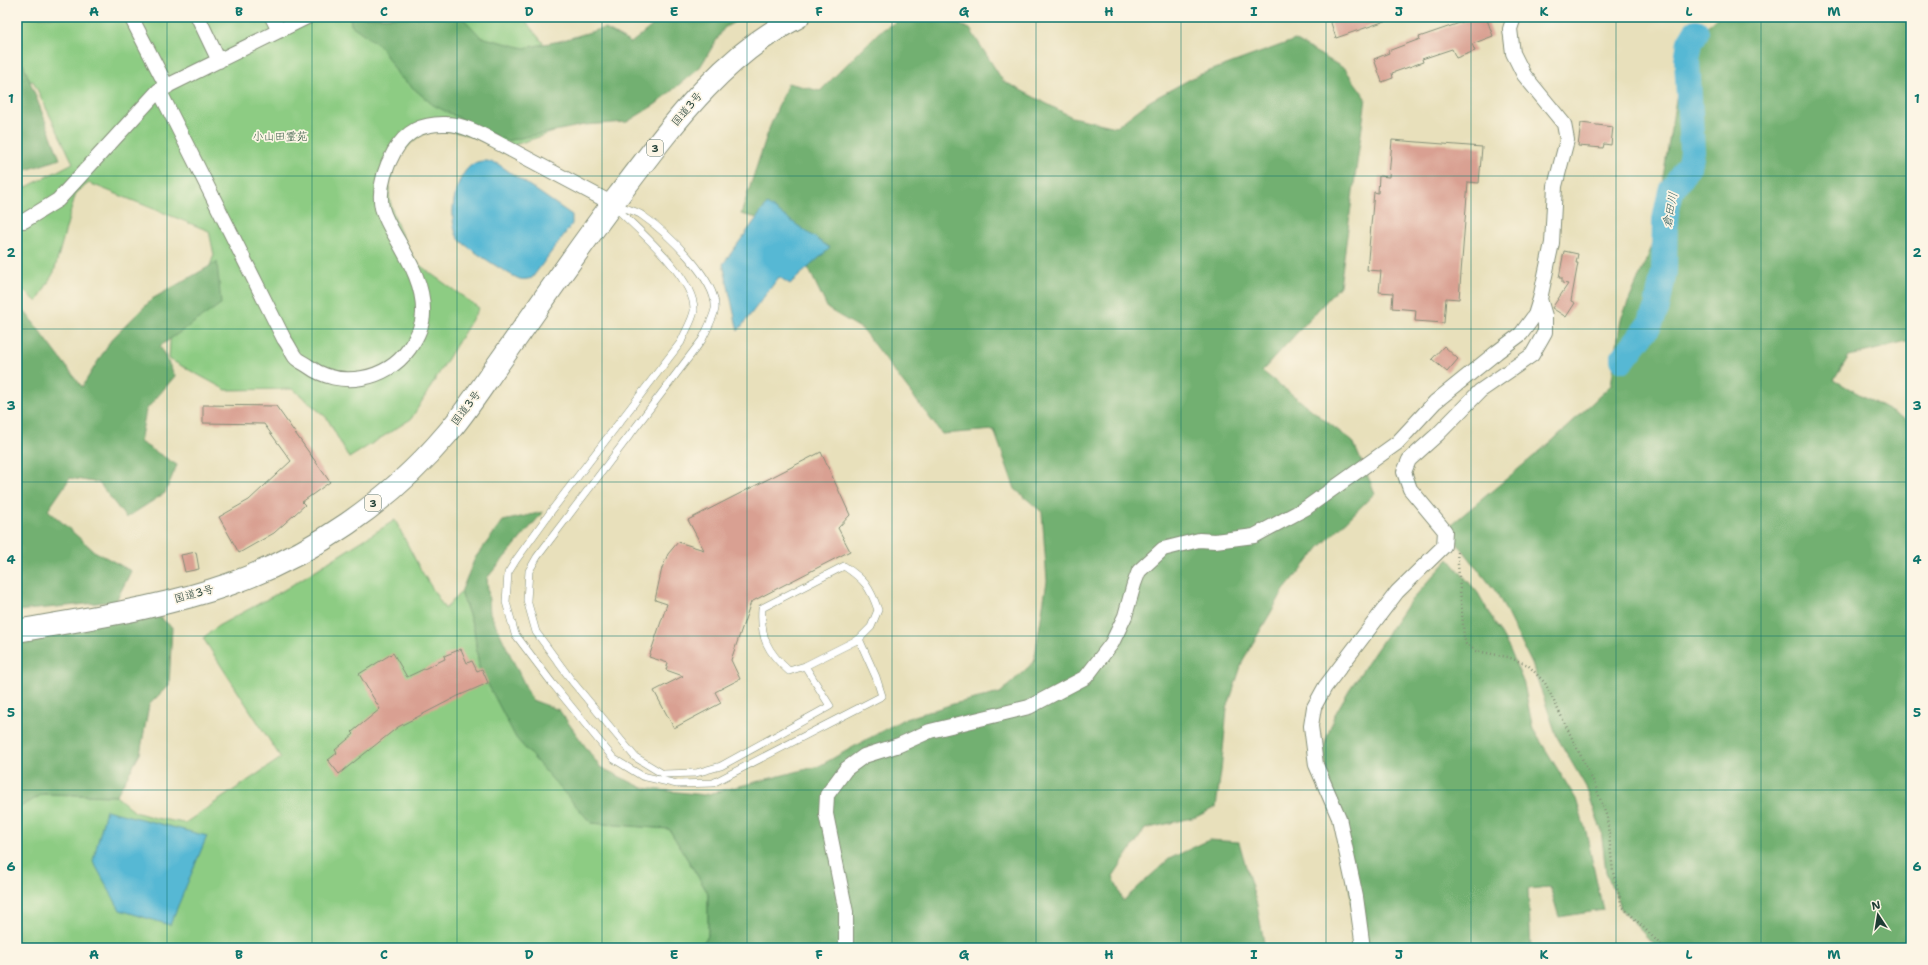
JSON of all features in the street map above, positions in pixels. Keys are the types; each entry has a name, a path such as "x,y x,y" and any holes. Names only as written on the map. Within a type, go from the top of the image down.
{"highway":[{"name":"国道3号","path":"17,631 123,611 195,595 266,570 341,529 398,483 446,435 612,204 699,93 727,66 755,45 798,17"}],"street":[{"path":"131,17 163,89 284,339 296,358 314,371 337,379 359,380 385,371 404,356 418,336 424,314 421,289 411,264 390,226 383,210 381,198 382,176 397,146 406,134 422,126 448,123 475,131 612,204"},
{"path":"198,17 219,61"},
{"path":"272,17 279,31"},
{"path":"19,223 58,200 163,89 307,17"},
{"path":"846,948 846,912 826,814 827,795 846,769 864,756 899,745 930,731 1029,707 1086,677 1112,643 1125,616 1139,572 1163,549 1199,540 1214,541 1254,536 1280,523 1317,500 1397,443 1435,402 1521,334 1534,315 1540,299 1552,243 1555,186 1567,140 1564,124 1524,75 1513,53 1510,29 1514,17"},
{"path":"1363,948 1356,897 1339,818 1316,765 1311,726 1314,707 1325,687 1397,592 1444,546 1445,532 1410,489 1404,472 1409,460 1438,434 1480,391 1532,355 1545,332 1545,316 1540,299"}],"lane":[{"path":"612,204 675,268 689,290 694,311 681,342 552,510 508,573 506,602 515,634 552,683 614,759 642,776 677,784 713,783 882,696 876,676 859,639"},
{"path":"612,204 642,215 673,242 696,266 710,288 715,308 702,340 537,557 529,571 527,600 536,632 572,681 635,756 663,774 696,772 721,766 830,706 806,666"},
{"path":"844,566 860,577 872,592 878,610 871,627 859,639 806,666 789,671 774,658 764,641 761,622 762,608 844,566"}],"path":[{"path":"1445,539 1456,540 1464,638 1466,644 1476,651 1508,657 1528,665 1545,683 1595,785 1607,817 1614,872 1622,906 1664,948"}],"green space":[{"name":"小山田霊苑","path":"17,17 522,17 545,45 554,132 502,149 468,135 450,131 432,131 416,139 408,146 392,173 389,198 394,217 407,248 417,263 479,308 411,419 349,458 327,418 293,389 226,390 169,359 171,325 191,314 214,255 209,231 89,183 76,192 54,272 37,302 17,284 17,192 73,163 33,81 17,85"},
{"path":"350,17 462,17 481,37 524,48 560,41 604,28 631,43 663,17 743,17 724,28 700,67 656,104 627,122 584,125 506,141 433,105 399,76 380,46 351,25"},
{"path":"904,17 941,17 970,29 1003,81 1072,117 1116,127 1150,101 1196,76 1295,40 1345,69 1366,98 1340,286 1262,371 1353,442 1375,493 1319,548 1284,590 1243,660 1227,709 1216,807 1196,817 1145,829 1113,876 1123,901 1169,859 1209,840 1239,842 1257,905 1265,948 699,948 708,936 708,893 669,829 591,823 516,738 479,667 474,629 461,592 475,558 503,521 543,512 487,578 490,613 532,700 559,710 600,767 643,788 704,795 819,766 902,720 953,704 1000,693 1034,662 1047,581 1042,512 1015,489 994,430 942,434 862,329 828,309 805,261 778,223 741,214 769,129 788,83 820,91 879,32"},
{"path":"1718,17 1911,17 1911,341 1849,356 1834,380 1911,423 1911,948 1657,948 1621,909 1606,873 1601,829 1586,787 1557,737 1532,664 1497,593 1446,529 1552,441 1611,385 1621,319 1651,249 1685,45"},
{"path":"17,48 60,159 17,173"},
{"path":"217,262 221,304 160,346 175,376 146,410 140,442 177,465 165,493 126,518 99,483 70,478 48,510 94,551 131,571 116,601 17,611 17,301 82,387 111,340 152,299"},
{"path":"395,520 419,567 445,609 461,592 474,629 479,667 591,823 669,829 708,893 708,936 699,948 17,948 17,809 42,794 116,796 135,812 155,818 185,823 281,758 203,638 218,626 284,590"},
{"path":"1449,559 1478,593 1510,650 1524,684 1533,729 1576,799 1586,832 1603,910 1559,917 1550,887 1528,889 1531,948 1361,948 1323,750 1334,716 1349,690 1407,605"},
{"path":"154,613 172,627 169,685 149,705 140,754 116,796 43,794 17,809 17,639"}],"water":[{"path":"479,161 487,161 498,164 572,215 572,224 532,278 520,279 515,277 477,254 458,238 453,220 454,197 457,186 468,168"},
{"path":"767,204 830,248 790,284 779,277 738,331 723,264"},
{"path":"106,810 207,836 170,925 120,910 93,861"}],"building":[{"path":"1329,17 1391,17 1391,19 1336,38"},
{"path":"1477,17 1486,17 1493,36 1472,44 1475,51 1456,58 1452,49 1422,59 1423,62 1392,73 1393,78 1382,82 1374,59 1389,53 1388,51 1420,39 1419,37"},
{"path":"1581,123 1613,127 1611,145 1604,144 1603,148 1578,146"},
{"path":"1392,140 1482,147 1479,183 1468,182 1459,299 1446,298 1444,323 1415,321 1416,310 1392,308 1393,293 1379,292 1381,271 1367,270 1374,192 1378,193 1379,176 1389,177"},
{"path":"1564,251 1578,254 1576,263 1578,263 1571,301 1575,303 1566,317 1552,308 1568,284 1562,283 1562,278 1559,278"},
{"path":"1444,346 1458,359 1447,372 1432,359"},
{"path":"203,405 276,406 330,482 302,502 305,505 274,533 239,553 219,517 249,500 291,461 264,424 203,423"},
{"path":"821,452 850,515 838,528 850,551 751,602 731,660 740,679 715,692 721,703 674,728 654,691 683,676 666,670 668,663 649,657 667,604 655,600 662,568 668,554 678,542 704,550 688,520"},
{"path":"196,552 199,569 185,572 181,555"},
{"path":"461,649 467,663 472,661 477,671 482,669 488,683 458,696 398,727 339,774 328,760 337,753 335,750 354,734 352,732 380,709 359,674 393,653 407,677 445,659 444,656"}],"waterway":[{"name":"倉田川","path":"1623,359 1650,324 1657,307 1664,271 1665,220 1671,191 1690,163 1692,151 1687,60 1690,42 1696,32"}]}
